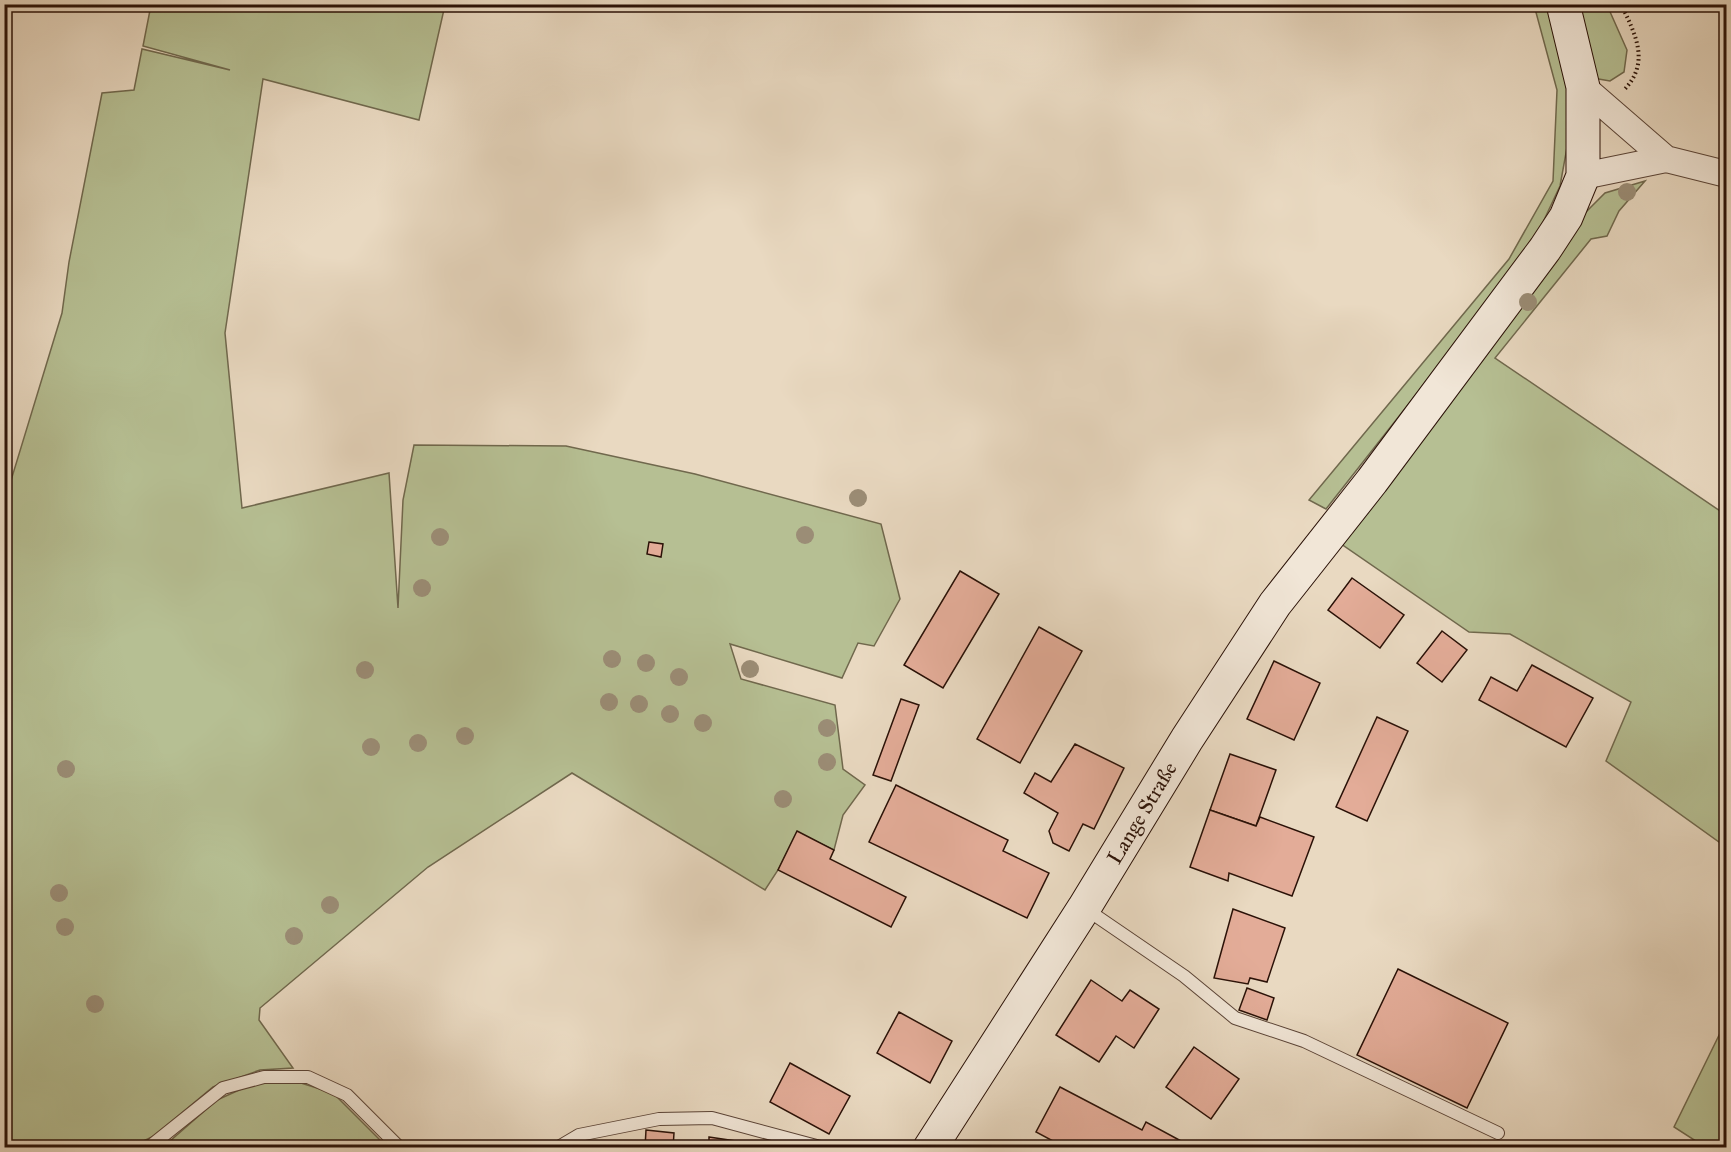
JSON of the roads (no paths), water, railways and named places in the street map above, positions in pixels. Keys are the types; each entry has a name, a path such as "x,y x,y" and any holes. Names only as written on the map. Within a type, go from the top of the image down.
{"main road":[{"path":"1563,4 1595,97 1583,176"},
{"name":"Lange Straße","path":"930,1148 1084,908 1187,739 1275,604 1367,487 1545,249 1566,217 1583,176"}],"street":[{"path":"1595,97 1666,159"},
{"path":"1583,176 1666,159 1726,174"}],"lane":[{"path":"1084,908 1184,976 1235,1018 1304,1041 1498,1133"},
{"path":"148,1148 223,1088 264,1077 308,1077 347,1095 400,1148"},
{"path":"557,1148 579,1135 659,1119 712,1118 824,1148"}]}
